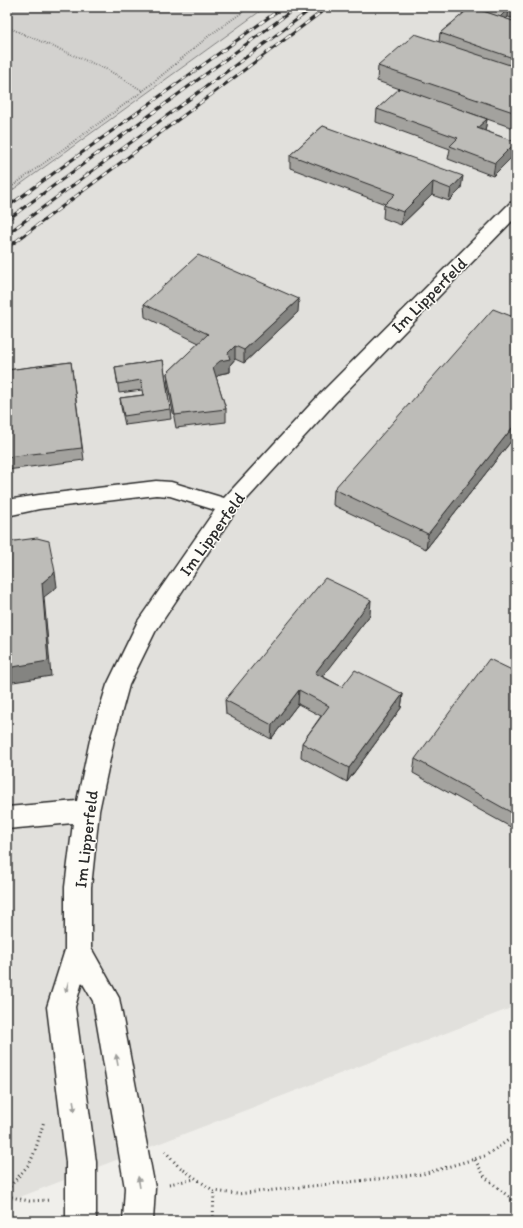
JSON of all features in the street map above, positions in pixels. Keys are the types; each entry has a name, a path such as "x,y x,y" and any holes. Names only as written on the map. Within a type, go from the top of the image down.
{"street":[{"name":"Im Lipperfeld","path":"81,1221 81,1162 61,1007 78,950 78,888 86,811 102,740 118,686 146,627 228,507 328,398 515,209"},
{"path":"7,508 39,502 156,488 171,489 228,507"},
{"path":"7,818 27,815 86,811"},
{"path":"78,950 106,998 140,1188 138,1221"}],"path":[{"path":"7,190 143,91 210,35 250,7"},
{"path":"7,27 108,70 143,91"},
{"path":"7,1190 21,1176 29,1163 46,1117"},
{"path":"164,1149 178,1166 214,1191 237,1194 423,1174 485,1156 516,1135"},
{"path":"475,1160 485,1177 516,1203"},
{"path":"161,1186 195,1179"},
{"path":"213,1221 214,1191"},
{"path":"7,1196 20,1201 40,1202"}],"shaded area":[{"path":"7,7 266,7 7,194"},
{"path":"266,7 516,7 516,1006 7,1202 7,194"}],"building":[{"path":"471,7 468,10 463,8"},
{"path":"471,7 507,7 509,8 500,17"},
{"path":"471,7 516,22 516,59 440,33"},
{"path":"415,34 516,67 516,113 378,66"},
{"path":"400,88 487,119 477,128 516,142 495,163 450,146 458,138 377,109"},
{"path":"323,126 463,176 451,189 433,182 403,212 384,205 395,194 290,155"},
{"path":"198,255 299,299 244,350 235,346 228,353 230,359 220,361 213,367 226,409 175,415 167,373 208,334 144,304"},
{"path":"493,309 516,318 516,423 428,534 334,489"},
{"path":"163,360 170,409 124,416 120,398 144,395 141,380 118,384 115,367"},
{"path":"71,362 82,448 7,457 7,370"},
{"path":"37,538 49,541 55,572 42,583 48,661 7,668 7,542"},
{"path":"325,578 371,600 315,673 342,687 355,670 403,694 349,768 302,743 329,706 299,690 272,725 225,700"},
{"path":"489,659 516,672 516,815 415,759"}],"railway":[{"path":"7,207 283,7"},
{"path":"7,220 297,7"},
{"path":"7,234 314,7"},
{"path":"7,248 328,7"}]}
